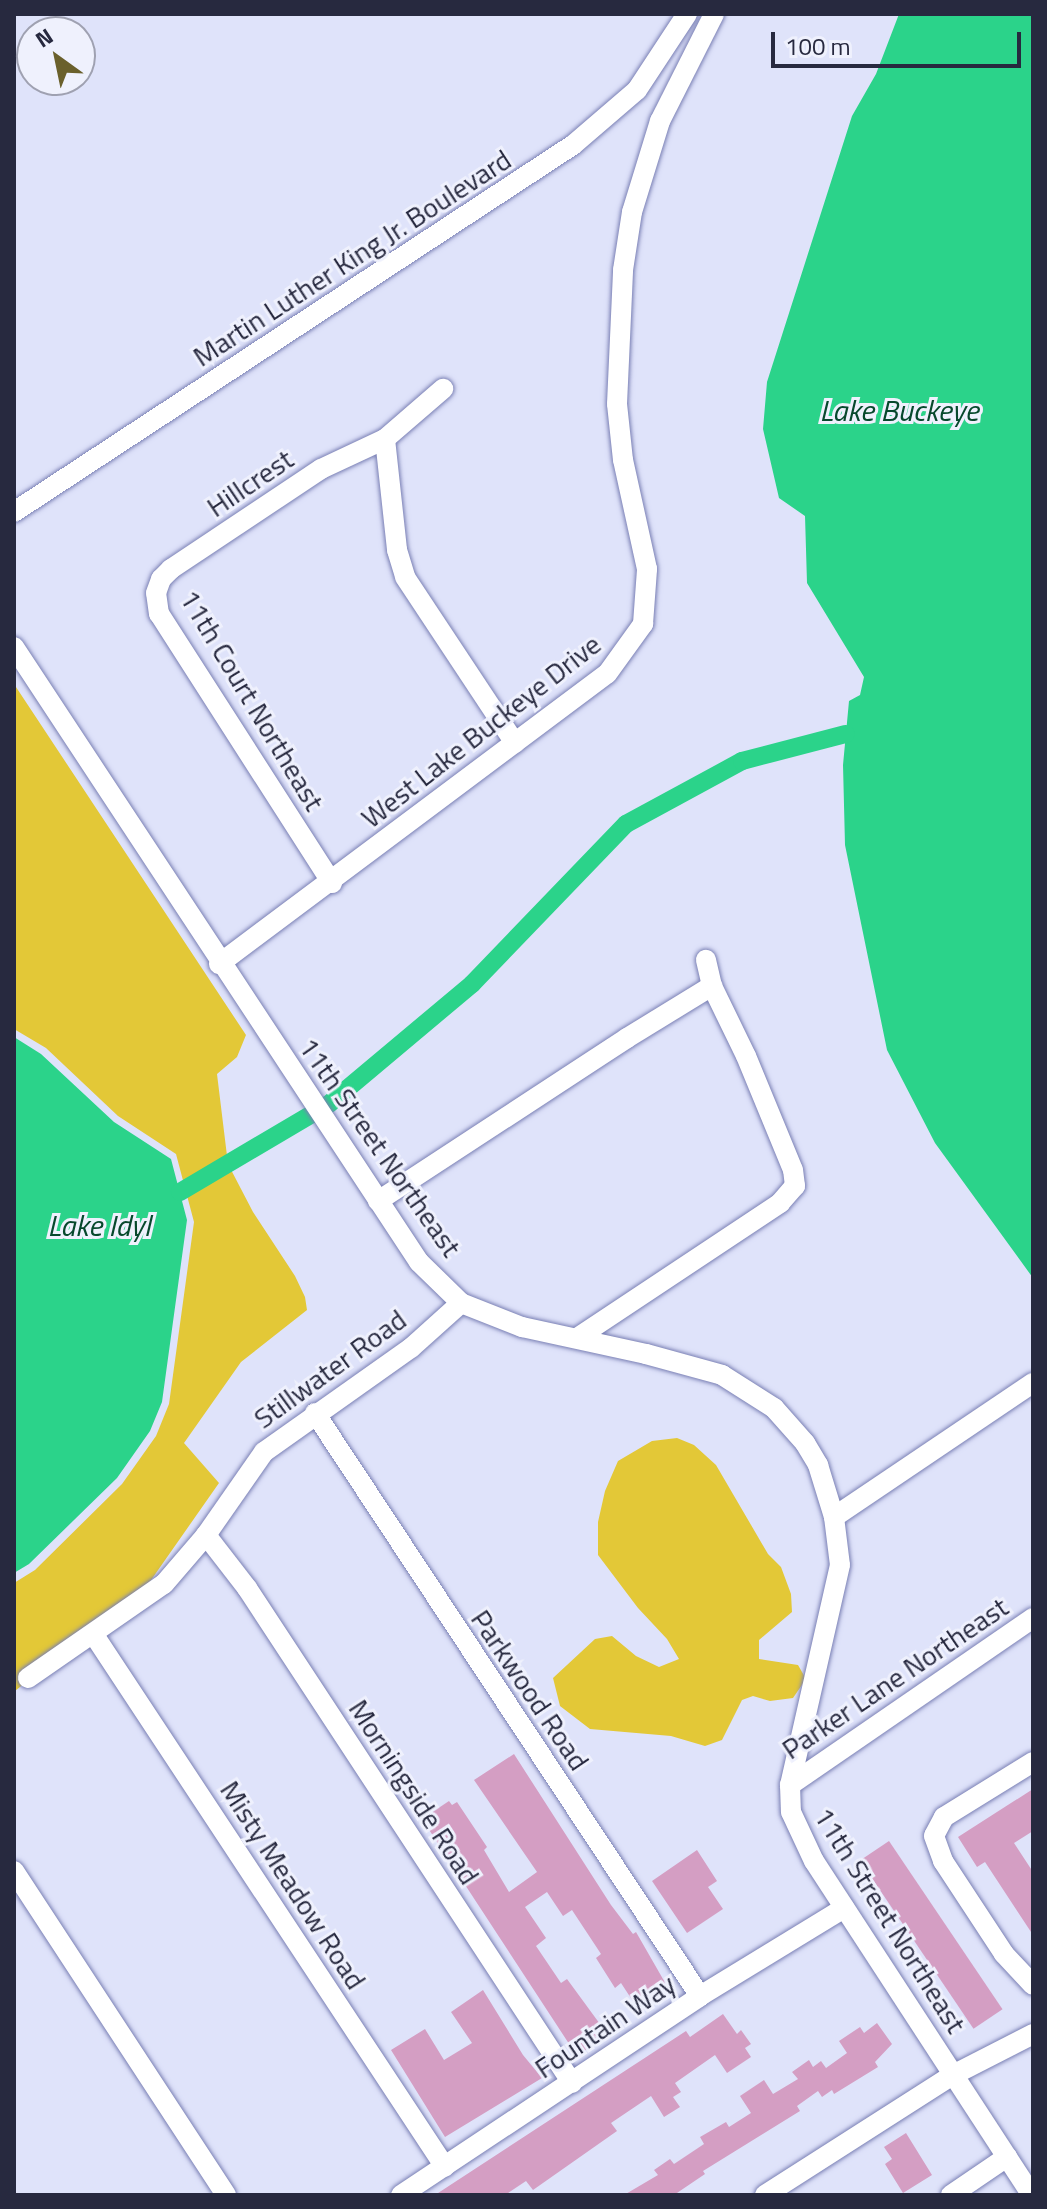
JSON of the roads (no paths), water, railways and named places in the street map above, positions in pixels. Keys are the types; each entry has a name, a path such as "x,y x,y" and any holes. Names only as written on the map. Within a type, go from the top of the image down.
{"street":[{"name":"Martin Luther King Jr. Boulevard","path":"14,512 573,145 637,90 687,14"},
{"name":"West Lake Buckeye Drive","path":"219,964 332,883 607,674 643,624 647,569 623,460 617,404 623,270 632,212 660,121 714,14"},
{"name":"Hillcrest","path":"158,587 171,569 321,469 385,439 443,389"},
{"path":"385,439 397,550 405,577 515,743"},
{"name":"11th Court Northeast","path":"158,587 155,598 159,614 332,883"},
{"name":"11th Street Northeast","path":"14,647 219,964 419,1262 461,1303 522,1327 707,1370 759,1396 805,1443 818,1465 834,1517 840,1565 790,1785 791,1812 798,1832 844,1908 1032,2195"},
{"path":"577,1338 780,1203 795,1186 793,1170 780,1136 712,986 706,960"},
{"path":"378,1201 712,986"},
{"name":"Stillwater Road","path":"28,1678 164,1584 206,1535 264,1452 411,1348 461,1303"},
{"path":"834,1517 1033,1383"},
{"name":"Parkwood Road","path":"315,1413 700,1996"},
{"name":"Morningside Road","path":"206,1535 247,1588 572,2083"},
{"name":"Parker Lane Northeast","path":"790,1785 1033,1618"},
{"name":"Misty Meadow Road","path":"94,1635 445,2167"},
{"path":"1033,1762 944,1817 934,1836 943,1861 1004,1954 1033,1985"},
{"path":"14,1871 226,2195"},
{"name":"Fountain Way","path":"401,2195 700,1996 844,1908"},
{"path":"765,2195 953,2075 1033,2034"},
{"path":"951,2195 1007,2157"}],"water":[{"name":"Lake Buckeye","path":"899,14 1033,14 1033,1278 935,1143 887,1050 845,845 843,765 849,701 860,695 864,677 807,583 805,516 779,498 763,429 767,382 852,116 876,74"},
{"name":"Lake Idyl","path":"14,1037 41,1054 114,1122 171,1159 187,1220 162,1402 150,1431 117,1478 29,1564 14,1573"}],"waterway":[{"path":"180,1192 329,1104 472,984 626,824 742,761 846,734"}]}
